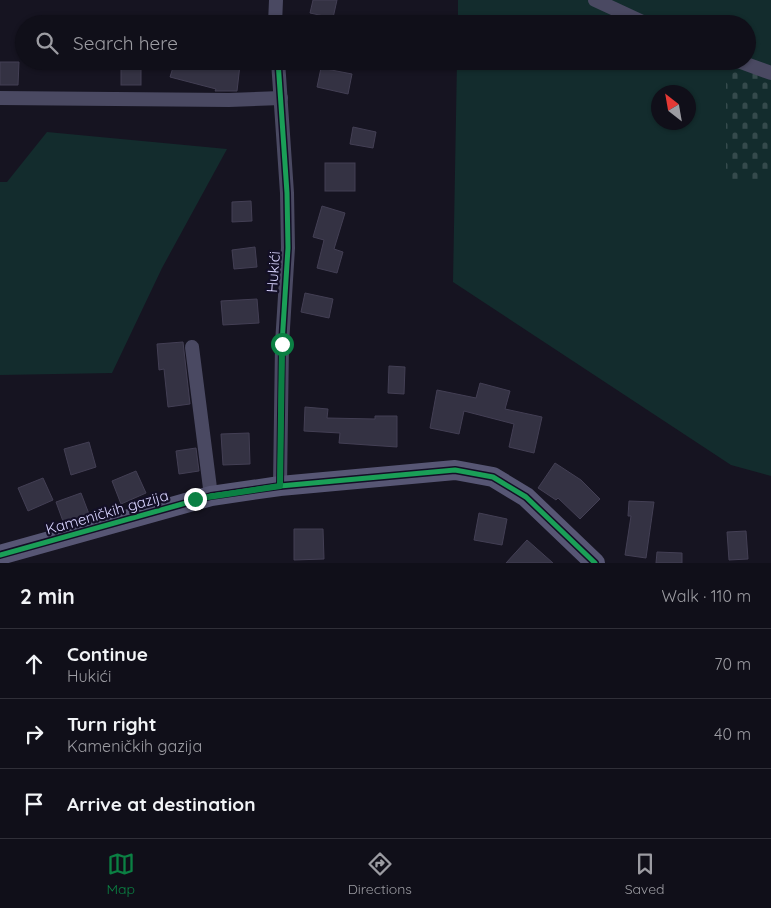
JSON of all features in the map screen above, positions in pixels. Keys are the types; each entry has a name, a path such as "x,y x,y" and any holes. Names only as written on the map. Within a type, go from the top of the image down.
{"street":[{"path":"276,0 276,15"},
{"path":"595,0 628,15"},
{"path":"756,68 771,73"},
{"name":"Hukići","path":"279,70 288,248 282,344 280,486"},
{"path":"0,98 229,100 281,98"},
{"path":"192,347 211,496"},
{"name":"Kameničkih gazija","path":"0,555 211,496 280,486 455,470 493,477 526,497 595,563"}],"green space":[{"path":"458,0 771,0 771,476 731,465 453,282 457,70 756,70 756,15 458,15"},
{"path":"756,68 771,73 771,180 726,179 726,70 756,70"},
{"path":"47,132 227,149 162,268 112,373 0,375 0,182 7,182"}],"building":[{"path":"313,0 337,0 334,15 310,13"},
{"path":"0,62 15,62 15,70 19,70 18,85 0,85"},
{"path":"121,70 141,70 141,85 121,85"},
{"path":"172,70 239,70 237,91 215,91 216,89 170,77"},
{"path":"321,70 352,74 348,94 317,87"},
{"path":"353,127 376,132 373,148 350,144"},
{"path":"325,163 355,163 355,191 325,191"},
{"path":"251,201 252,221 232,222 232,202"},
{"path":"322,206 345,213 334,249 343,252 337,273 317,268 324,240 313,237"},
{"path":"255,247 257,267 234,269 232,250"},
{"path":"305,293 333,299 329,318 301,312"},
{"path":"257,299 259,323 223,325 221,301"},
{"path":"183,342 190,404 168,407 164,369 159,370 157,344"},
{"path":"389,366 405,367 404,394 388,393"},
{"path":"480,383 510,391 505,409 542,417 534,453 509,447 514,424 464,411 459,434 430,428 437,390 476,398"},
{"path":"305,407 328,409 327,418 375,419 375,416 397,416 397,447 339,443 340,433 304,431"},
{"path":"249,433 250,464 223,465 221,434"},
{"path":"89,442 96,467 71,475 64,449"},
{"path":"196,448 199,471 179,474 176,451"},
{"path":"555,463 581,480 600,499 580,519 558,498 556,500 538,488"},
{"path":"136,471 146,493 121,504 112,481"},
{"path":"43,478 53,500 28,511 18,488"},
{"path":"81,493 89,514 64,524 56,502"},
{"path":"629,501 654,502 646,558 625,555 631,516 628,516"},
{"path":"479,513 507,519 502,545 474,540"},
{"path":"294,529 323,529 324,559 294,560"},
{"path":"746,531 748,559 729,560 727,532"},
{"path":"527,540 553,563 506,563"},
{"path":"657,552 682,553 682,563 656,563"}],"cycle path":[{"path":"279,70 287,193 288,248 282,344 280,486"},
{"path":"0,555 211,496 280,486 455,470 493,477 526,497 595,563"}],"route":[{"path":"195,499 280,486 282,344"}]}
